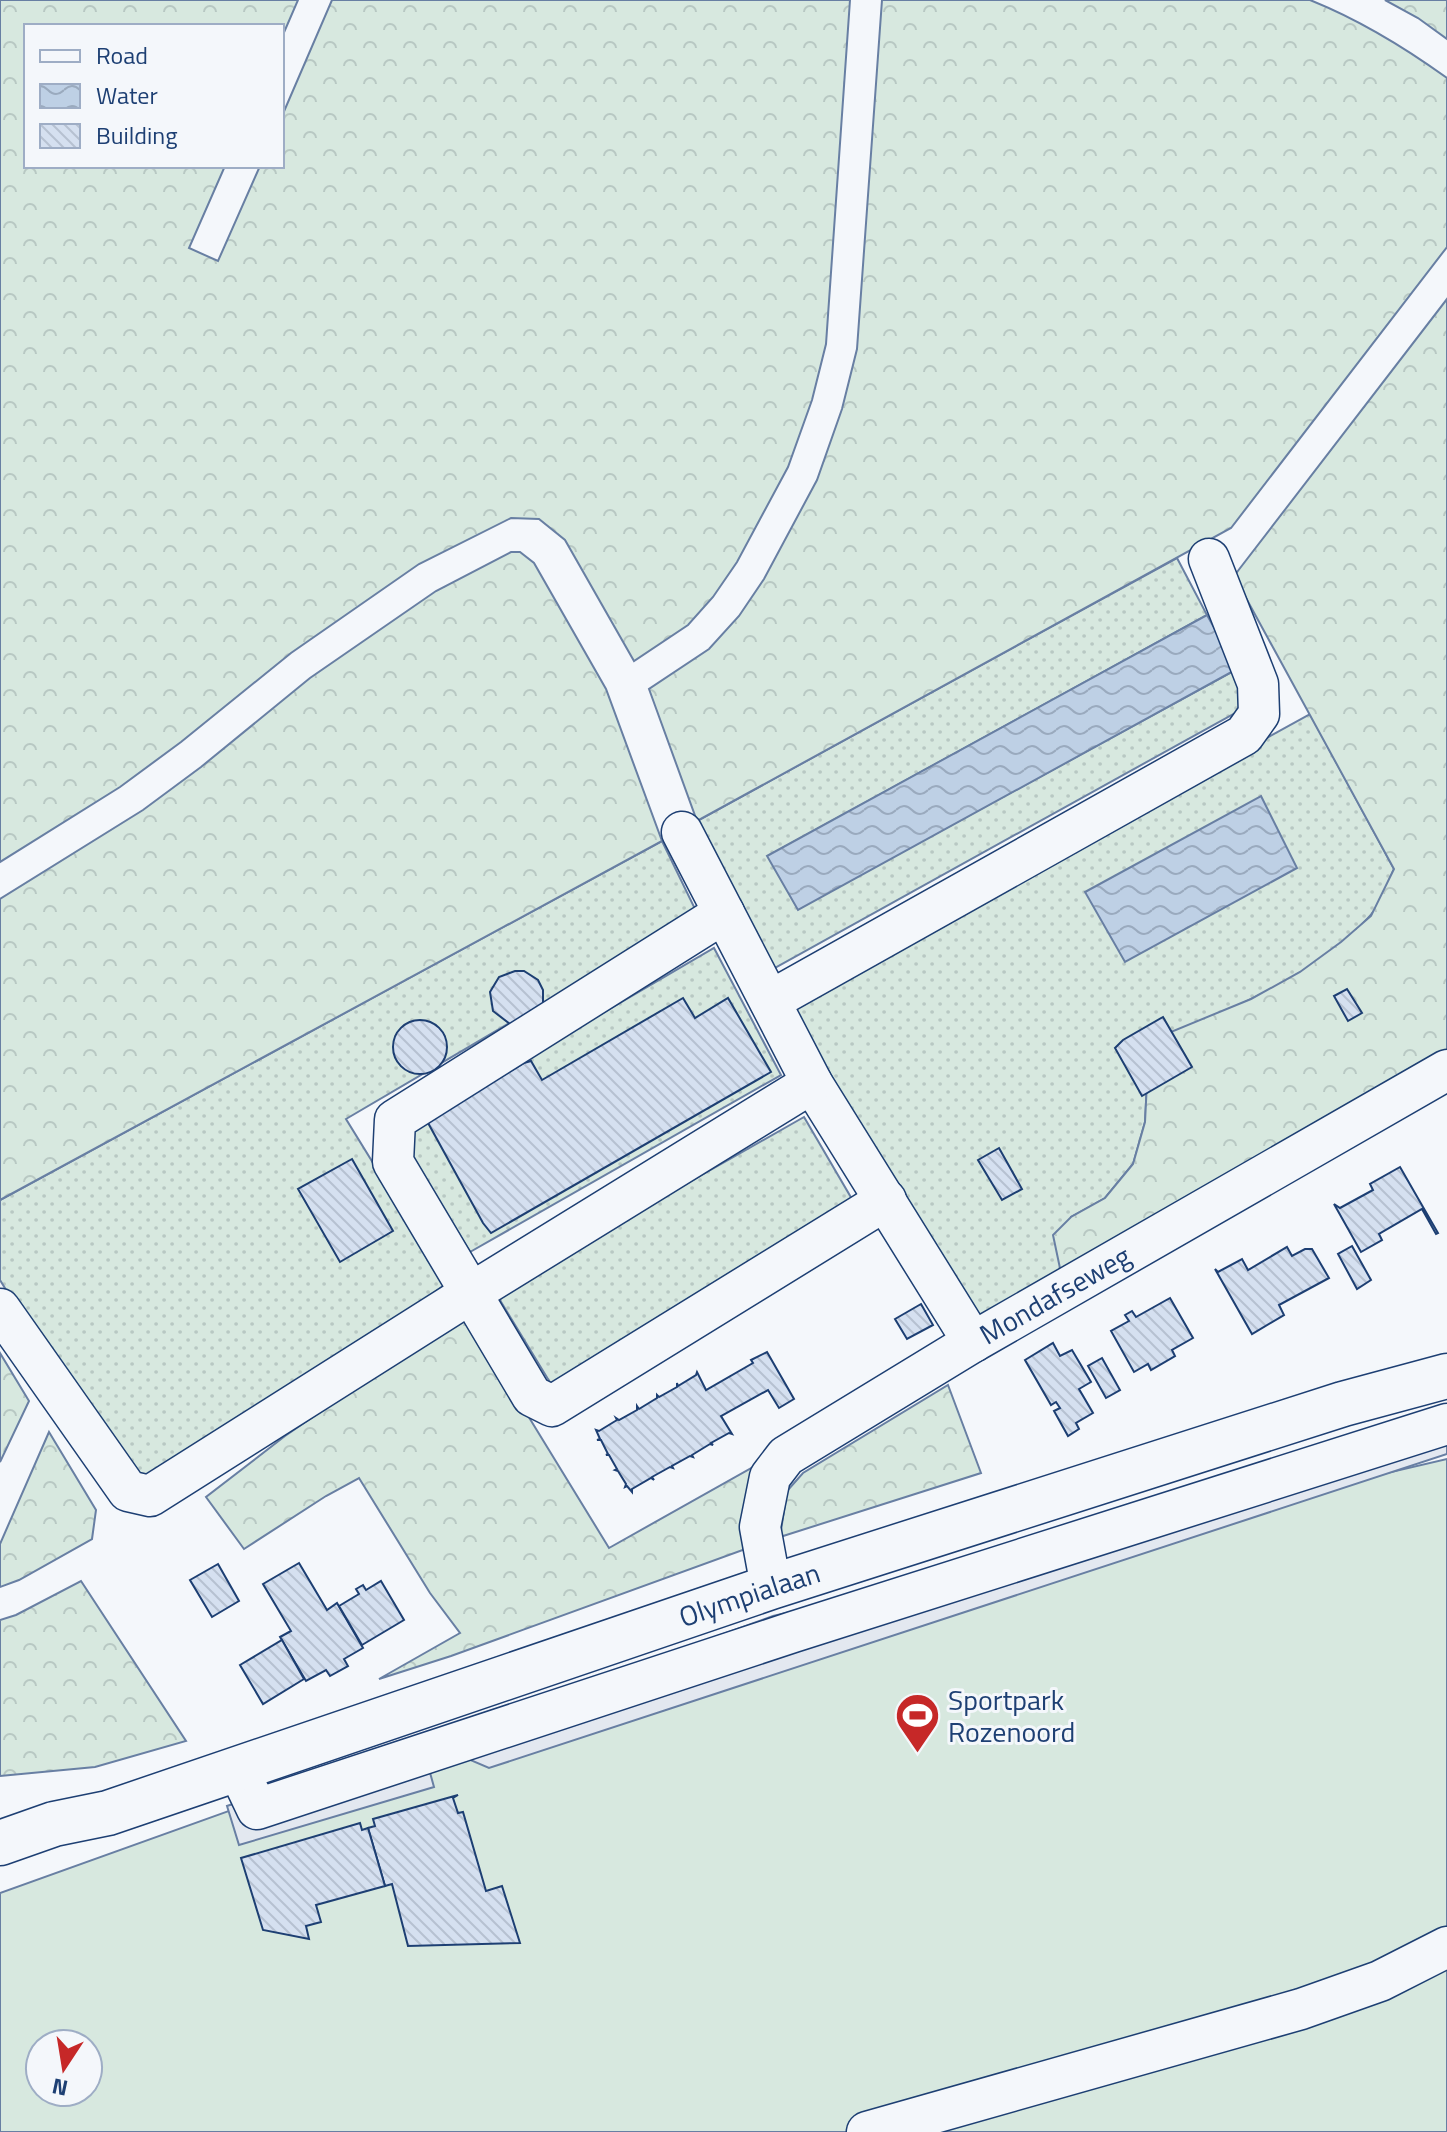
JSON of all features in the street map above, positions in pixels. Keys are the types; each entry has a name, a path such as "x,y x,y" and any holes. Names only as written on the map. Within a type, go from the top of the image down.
{"main road":[{"name":"Olympialaan","path":"0,1843 54,1824 108,1813 771,1587 1343,1404 1447,1376"},
{"name":"Olympialaan","path":"0,1823 54,1824"}],"street":[{"path":"770,1001 1244,735 1259,714 1258,684 1209,559"},
{"path":"682,832 812,1083 973,1342"},
{"path":"724,913 395,1120 393,1162 532,1396 552,1406 886,1200"},
{"name":"Mondafseweg","path":"771,1587 760,1527 770,1477 786,1456 973,1342 1447,1070"},
{"path":"0,1309 128,1491 150,1496 812,1083"},
{"path":"238,1769 257,1809 793,1632 1447,1424"},
{"path":"867,2132 1301,2009 1380,1981 1447,1947"}],"green space":[{"path":"0,0 298,0 284,32 284,24 24,24 24,168 224,168 189,248 218,261 259,168 284,168 284,111 332,0 850,0 826,344 812,400 788,467 737,562 713,597 688,625 634,661 565,540 539,519 511,518 419,564 291,653 120,787 0,862"},
{"path":"882,0 1310,0 1381,35 1447,78 1447,247 1231,528 697,821 649,689 709,649 739,616 764,579 817,480 842,409 857,349"},
{"path":"1385,0 1447,0 1447,39 1418,18"},
{"path":"1447,299 1447,1057 1061,1273 1053,1235 1071,1217 1105,1198 1133,1164 1145,1122 1147,1082 1132,1048 1251,999 1300,972 1371,916 1394,869 1234,576"},
{"path":"511,552 520,552 534,563 606,689 662,841 0,1200 0,899 143,810 310,678 436,591"},
{"path":"1177,558 1207,615 768,856 798,909 1237,669 1255,702 771,970 697,821"},
{"path":"1310,714 1394,869 1380,901 1368,918 1344,941 1288,980 1227,1010 1132,1048 1147,1082 1145,1122 1133,1164 1105,1198 1071,1217 1061,1273 975,1327 789,1002"},
{"path":"662,841 697,913 346,1119 447,1283 174,1485 127,1486 0,1280 0,1200"},
{"path":"714,948 781,1075 470,1252 397,1133"},
{"path":"804,1117 856,1206 551,1384 495,1292"},
{"path":"465,1313 609,1548 769,1458 751,1547 451,1656 379,1679 460,1633 430,1593 359,1478 244,1549 206,1497 285,1436"},
{"path":"0,1353 29,1401 0,1462"},
{"path":"948,1385 981,1473 780,1537 787,1491 803,1473"},
{"path":"49,1432 96,1510 92,1539 19,1580 0,1587 0,1544"},
{"name":"Sportpark Rozenoord","path":"1447,1459 1447,2132 0,2132 0,1893 773,1616"},
{"path":"81,1581 186,1741 95,1767 0,1776 0,1620 16,1615"}],"shaded area":[{"path":"1447,1407 1447,1454 489,1768 459,1755 429,1769 434,1787 239,1845 227,1806 863,1590"}],"water":[{"path":"1207,615 1237,669 798,910 767,856"},
{"path":"1261,796 1297,868 1125,962 1085,892"}],"building":[{"path":"524,971 538,980 543,990 543,1004 510,1024 493,1011 490,992 499,977"},
{"path":"1347,989 1362,1013 1348,1021 1334,996"},
{"path":"683,998 695,1018 728,998 771,1072 491,1233 427,1121 524,1063 531,1061 542,1080"},
{"path":"1163,1017 1192,1067 1142,1096 1115,1048"},
{"path":"420,1020 439,1028 447,1047 439,1066 420,1074 401,1066 393,1047 401,1028"},
{"path":"999,1148 1022,1189 1002,1200 978,1160"},
{"path":"352,1159 393,1231 340,1262 298,1189"},
{"path":"1400,1167 1438,1233 1422,1209 1379,1234 1382,1240 1361,1252 1334,1204 1340,1208 1373,1190 1370,1184"},
{"path":"1352,1246 1371,1280 1357,1289 1338,1254"},
{"path":"1287,1247 1292,1256 1312,1249 1329,1278 1279,1305 1284,1315 1252,1334 1215,1269 1218,1272 1242,1259 1248,1270"},
{"path":"1170,1298 1193,1338 1172,1350 1175,1356 1151,1370 1148,1364 1134,1372 1111,1331 1129,1321 1125,1315 1132,1311 1136,1317"},
{"path":"921,1304 933,1325 907,1339 895,1319"},
{"path":"1053,1343 1060,1356 1072,1350 1091,1382 1079,1389 1093,1413 1076,1423 1079,1429 1068,1436 1054,1411 1060,1408 1056,1402 1051,1405 1025,1360"},
{"path":"767,1352 794,1399 779,1408 768,1390 721,1416 732,1434 652,1477 654,1480 651,1478 632,1489 632,1492 625,1487 601,1440 597,1440 600,1439 596,1430 637,1410 637,1406 639,1409 697,1372 706,1390"},
{"path":"1102,1358 1120,1390 1106,1398 1088,1366"},
{"path":"299,1563 327,1610 337,1603 363,1648 344,1659 348,1666 330,1676 326,1670 306,1681 280,1637 291,1631 263,1584"},
{"path":"218,1564 239,1601 212,1617 190,1580"},
{"path":"381,1581 404,1620 362,1645 339,1606 359,1594 356,1589 363,1585 366,1590"},
{"path":"282,1640 304,1679 263,1704 240,1665"},
{"path":"458,1795 453,1798 458,1813 463,1812 486,1891 502,1886 520,1943 408,1946 392,1884 385,1886 368,1828 375,1826 373,1819"},
{"path":"360,1823 362,1830 368,1828 385,1886 316,1905 321,1922 306,1926 309,1939 263,1930 241,1858"}],"place":[{"name":"Sportpark Rozenoord","path":"917,1755"}]}
